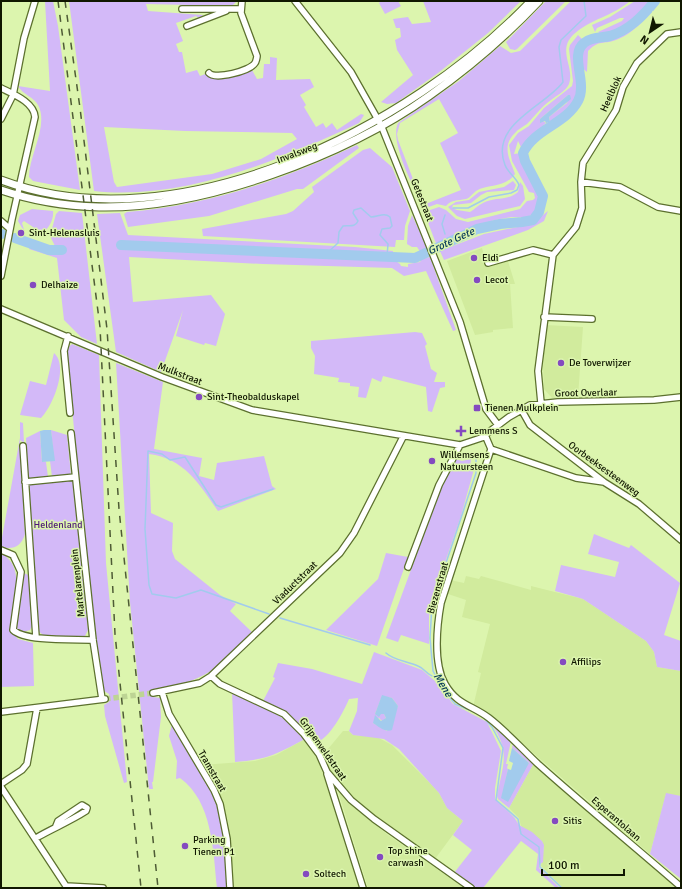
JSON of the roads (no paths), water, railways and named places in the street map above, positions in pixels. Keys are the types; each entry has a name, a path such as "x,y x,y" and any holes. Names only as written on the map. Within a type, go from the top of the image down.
{"main road":[{"name":"Invalsweg","path":"1,190 17,196 57,204 100,207 123,206 172,200 246,182 288,168 346,144 380,122 452,71 496,35 531,1"},
{"name":"Invalsweg","path":"1,180 55,194 99,198 148,197 172,194 245,177 285,163 380,122 429,96 500,39 539,1"}],"street":[{"path":"1,119 13,94 24,38 35,1"},
{"path":"209,73 213,75 232,75 252,66 256,62 257,56 241,9 242,1"},
{"name":"Getestraat","path":"295,1 348,66 365,93 380,122 433,251 460,322 486,408 498,425"},
{"path":"182,9 241,9"},
{"path":"187,26 228,10"},
{"name":"Heelblok","path":"553,255 576,226 582,208 582,163 616,110 623,88 634,68 657,42 667,34 681,32"},
{"path":"1,88 13,94 32,108 35,118 1,276"},
{"path":"581,182 620,187 658,207 681,212"},
{"path":"1,221 10,229"},
{"path":"488,263 533,250 553,255 538,371 542,403"},
{"name":"Mulkstraat","path":"1,309 162,376 252,410 403,437 460,445 485,435 498,425"},
{"path":"544,317 592,319"},
{"path":"68,336 64,351 70,412"},
{"name":"Groot Overlaar","path":"498,425 521,409 542,403 654,400 681,397"},
{"name":"Oorbeeksesteenweg","path":"521,409 530,425 604,482 639,504 681,540"},
{"name":"Martelarenplein","path":"37,708 103,699 93,640 71,433"},
{"path":"485,435 491,450 576,478 604,482"},
{"name":"Viaductstraat","path":"153,693 200,683 211,676 348,544 403,437"},
{"path":"408,567 439,486 460,445"},
{"path":"23,446 36,637"},
{"name":"Biezenstraat","path":"491,450 441,603 438,635 440,671 445,683 455,698 488,717 538,764"},
{"path":"25,482 75,477"},
{"path":"1,550 13,555 21,572 13,630 18,635 93,640"},
{"path":"17,564 30,562"},
{"name":"Grijpenveldstraat","path":"211,676 220,684 284,714 294,722 318,754 327,772 351,800 374,819 471,888"},
{"name":"Tramstraat","path":"162,692 165,704 170,714 214,790 220,804 227,839 230,888"},
{"path":"1,712 37,708 27,764 22,770 1,784"},
{"name":"Esperantolaan","path":"538,764 681,887"},
{"path":"327,772 363,888"},
{"path":"1,787 36,838 63,882 68,886 103,888"},
{"path":"36,838 56,826 62,826 86,811 87,808 84,805 81,806 58,821 56,826"},
{"path":"60,888 63,882"}],"water":[{"path":"568,95 570,95 571,99 549,117 550,122 546,123 545,121 540,123 540,119"},
{"path":"51,430 55,461 42,462 40,431"},
{"path":"382,695 392,698 398,706 392,730 390,731 382,729 373,723 375,715 381,721 386,718 384,714 381,714 379,717 375,714"},
{"path":"512,748 529,763 508,802 501,798 508,769 511,770 513,763 509,761"}],"waterway":[{"path":"453,208 468,208 489,197 511,193 517,190 519,185 518,182 505,165 502,151 505,138 512,127 522,117 555,91 563,82 559,47 561,40 586,16 584,1"},
{"name":"Grote Gete","path":"121,245 415,258 477,229 500,224 533,220 539,212 543,196 525,161 523,153 535,138 573,109 578,101 581,94 578,62 580,48 584,43 590,40 610,36 629,27 640,18 655,1"},
{"path":"327,253 338,243 339,232 343,226 355,225 357,223 358,221 353,213 354,210 361,208 371,217 383,215 390,217 392,226 390,228 382,229 380,235 388,244 387,256"},
{"path":"445,215 442,224 445,234"},
{"name":"Grote Gete","path":"15,238 49,250 62,250"},
{"name":"Mene","path":"423,254 424,258"},
{"path":"269,614 201,590 176,598 152,594 149,585 145,529 148,451 162,454 170,460 185,457 216,505 221,507 273,489"},
{"name":"Mene","path":"476,459 476,473 432,605 430,638 433,671 443,689 455,704 479,714"},
{"path":"280,618 370,645"},
{"path":"386,653 393,658 421,667 436,677"},
{"name":"Mene","path":"483,717 492,727 503,748 496,800 518,819 521,834 539,847 540,867 562,888"}],"tunnel":[{"path":"105,699 153,693"}],"railway":[{"path":"58,1 100,327 115,634 141,888"},
{"path":"65,1 80,108 107,329 119,509 158,888"}],"place":[{"name":"Sint-Helenasluis","path":"21,233"},
{"name":"Eldi","path":"474,258"},
{"name":"Lecot","path":"477,280"},
{"name":"Delhaize","path":"33,285"},
{"name":"De Toverwijzer","path":"561,363"},
{"name":"Sint-Theobalduskapel","path":"199,397"},
{"name":"Tienen Mulkplein","path":"477,408"},
{"name":"Lemmens S","path":"461,431"},
{"name":"Willemsens Natuursteen","path":"432,461"},
{"name":"Affilips","path":"563,662"},
{"name":"Sitis","path":"555,821"},
{"name":"Parking Tienen P1","path":"185,846"},
{"name":"Top shine carwash","path":"380,857"},
{"name":"Soltech","path":"306,874"}],"park label":[{"name":"Heldenland","path":"58,525"}]}
